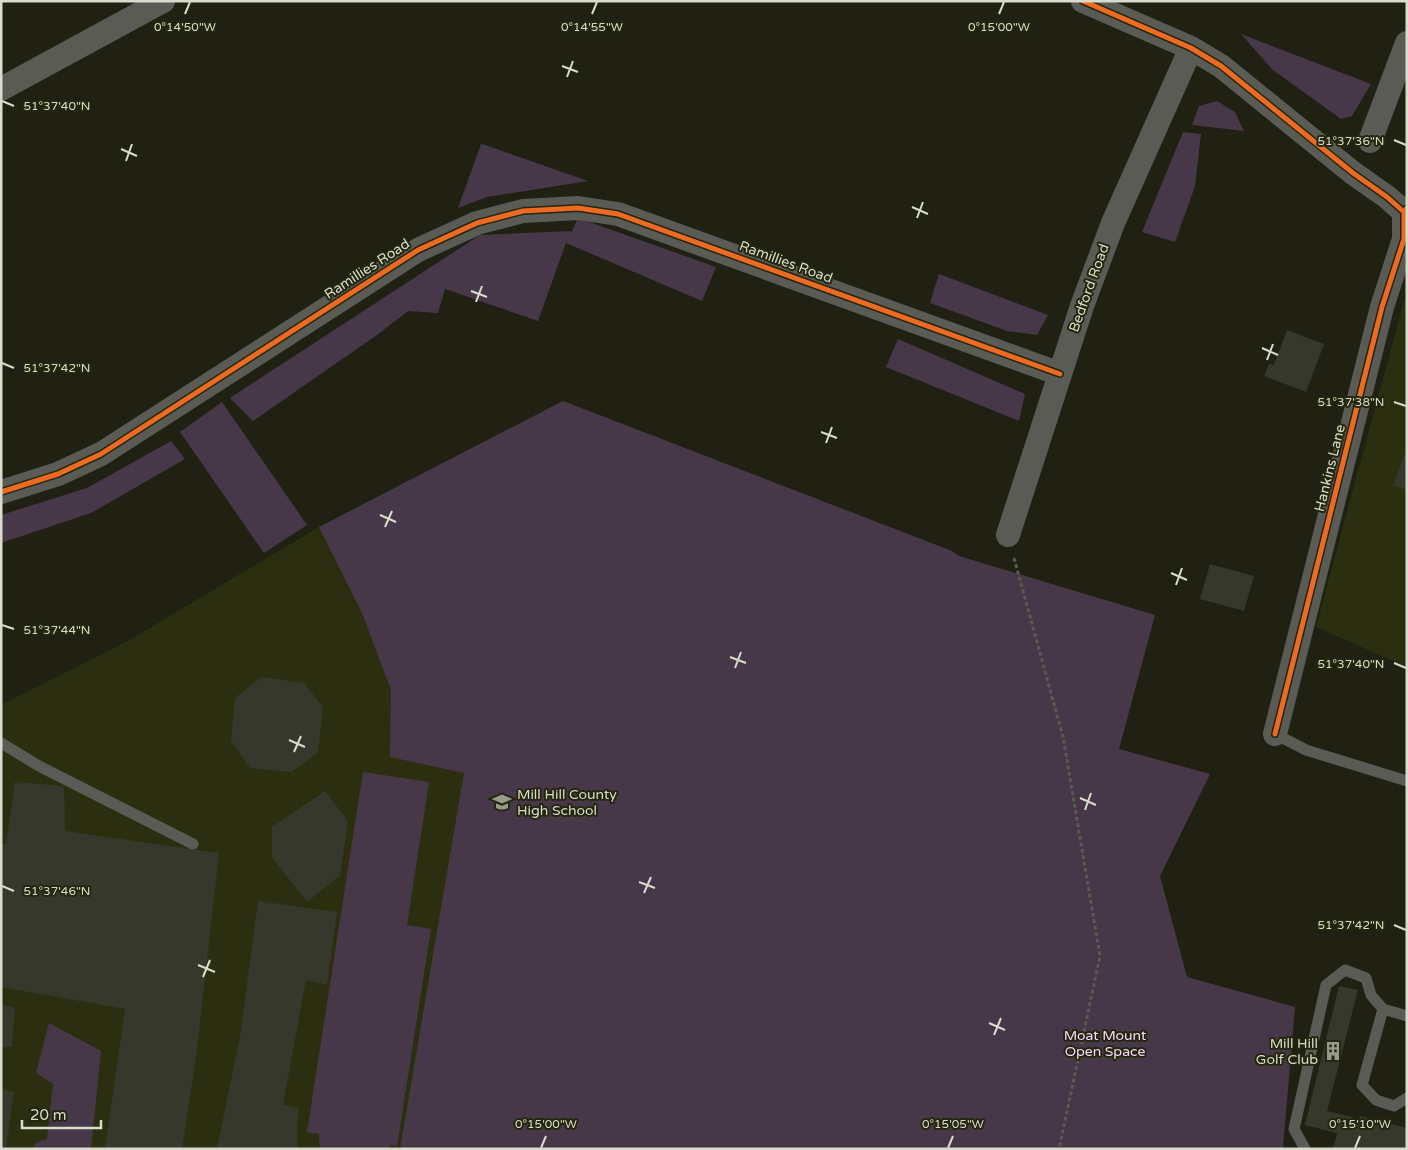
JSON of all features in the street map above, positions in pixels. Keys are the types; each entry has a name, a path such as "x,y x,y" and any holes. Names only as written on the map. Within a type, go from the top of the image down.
{"street":[{"path":"1,89 163,1"},
{"path":"1084,1 1191,48 1221,66 1353,173 1405,210"},
{"path":"1370,141 1407,43"},
{"name":"Bedford Road","path":"1008,535 1082,306 1113,223 1191,48"},
{"name":"Ramillies Road","path":"1,492 58,474 101,454 418,250 477,223 523,211 578,208 618,214 1060,374"},
{"name":"Hankins Lane","path":"1275,734 1382,308 1400,281 1405,210"}],"lane":[{"path":"1275,734 1306,750 1407,781"},
{"path":"1,743 39,766 193,844"},
{"path":"1305,1149 1294,1129 1326,985 1345,970 1366,978 1371,995 1383,1009 1406,1012"},
{"path":"1383,1009 1362,1085 1376,1100 1394,1106 1407,1098"}],"path":[{"path":"1008,535 1063,737 1100,956 1059,1149"}],"shaded area":[{"path":"1404,301 1407,302 1407,667 1316,627"},
{"name":"Mill Hill County High School","path":"563,401 952,551 980,1149 1,1149 1,705 126,642 319,527"}],"green space":[{"path":"1241,34 1371,84 1352,116 1341,119 1273,70"},
{"path":"1217,101 1235,112 1244,131 1192,125 1199,106"},
{"path":"1183,132 1201,134 1195,186 1175,242 1142,232"},
{"path":"481,144 588,181 487,197 458,208"},
{"path":"578,218 716,267 702,301 566,243 538,321 445,289 438,313 408,311 377,335 253,421 230,398 480,235 571,231 570,235"},
{"path":"939,274 1048,315 1037,335 1007,331 930,303"},
{"path":"898,339 1025,394 1019,421 886,367"},
{"name":"Mill Hill County High School","path":"563,401 952,551 959,556 1155,615 1119,749 1210,774 1160,876 1187,977 1295,1007 1283,1147 1287,1149 400,1149 464,773 390,757 391,690 362,613 319,527"},
{"path":"222,402 307,525 264,553 180,432"},
{"path":"171,441 185,459 91,513 1,543 1,515 87,488"},
{"path":"363,772 429,782 407,925 431,929 397,1146 390,1145 389,1149 320,1149 319,1134 307,1132"},
{"path":"49,1023 101,1051 91,1149 33,1149 36,1143 47,1139 53,1084 36,1073"}],"building":[{"path":"1287,330 1324,344 1306,392 1264,376 1269,364 1274,365"},
{"path":"1407,448 1407,490 1393,485"},
{"path":"1210,564 1254,576 1244,611 1200,599"},
{"path":"261,677 304,683 323,707 318,752 292,772 250,768 231,741 235,698"},
{"path":"15,782 64,786 65,831 219,853 196,1058 182,1149 105,1149 125,1009 1,987 1,844 6,844"},
{"path":"325,791 348,821 340,876 307,902 272,857 272,827"},
{"path":"258,901 337,912 327,985 306,980 283,1105 298,1108 297,1149 217,1149 240,1036"},
{"name":"Mill Hill Golf Club","path":"1339,986 1358,990 1327,1111 1359,1119 1360,1116 1407,1128 1407,1149 1333,1149 1337,1133 1305,1125"},
{"path":"1,1005 15,1008 12,1047 1,1047"},
{"path":"1,1089 14,1092 6,1149 1,1148"}],"cycle path":[{"path":"1083,1 1191,48 1221,66 1404,212"},
{"path":"1,492 58,474 101,454 418,250 477,223 523,211 578,208 618,214 1060,374"},
{"path":"1275,734 1382,307 1404,239 1404,212 1407,208"}],"place":[{"name":"Mill Hill County High School","path":"502,802"},
{"name":"Mill Hill Golf Club","path":"1333,1051"}],"park label":[{"name":"Moat Mount Open Space","path":"1105,1044"}]}
